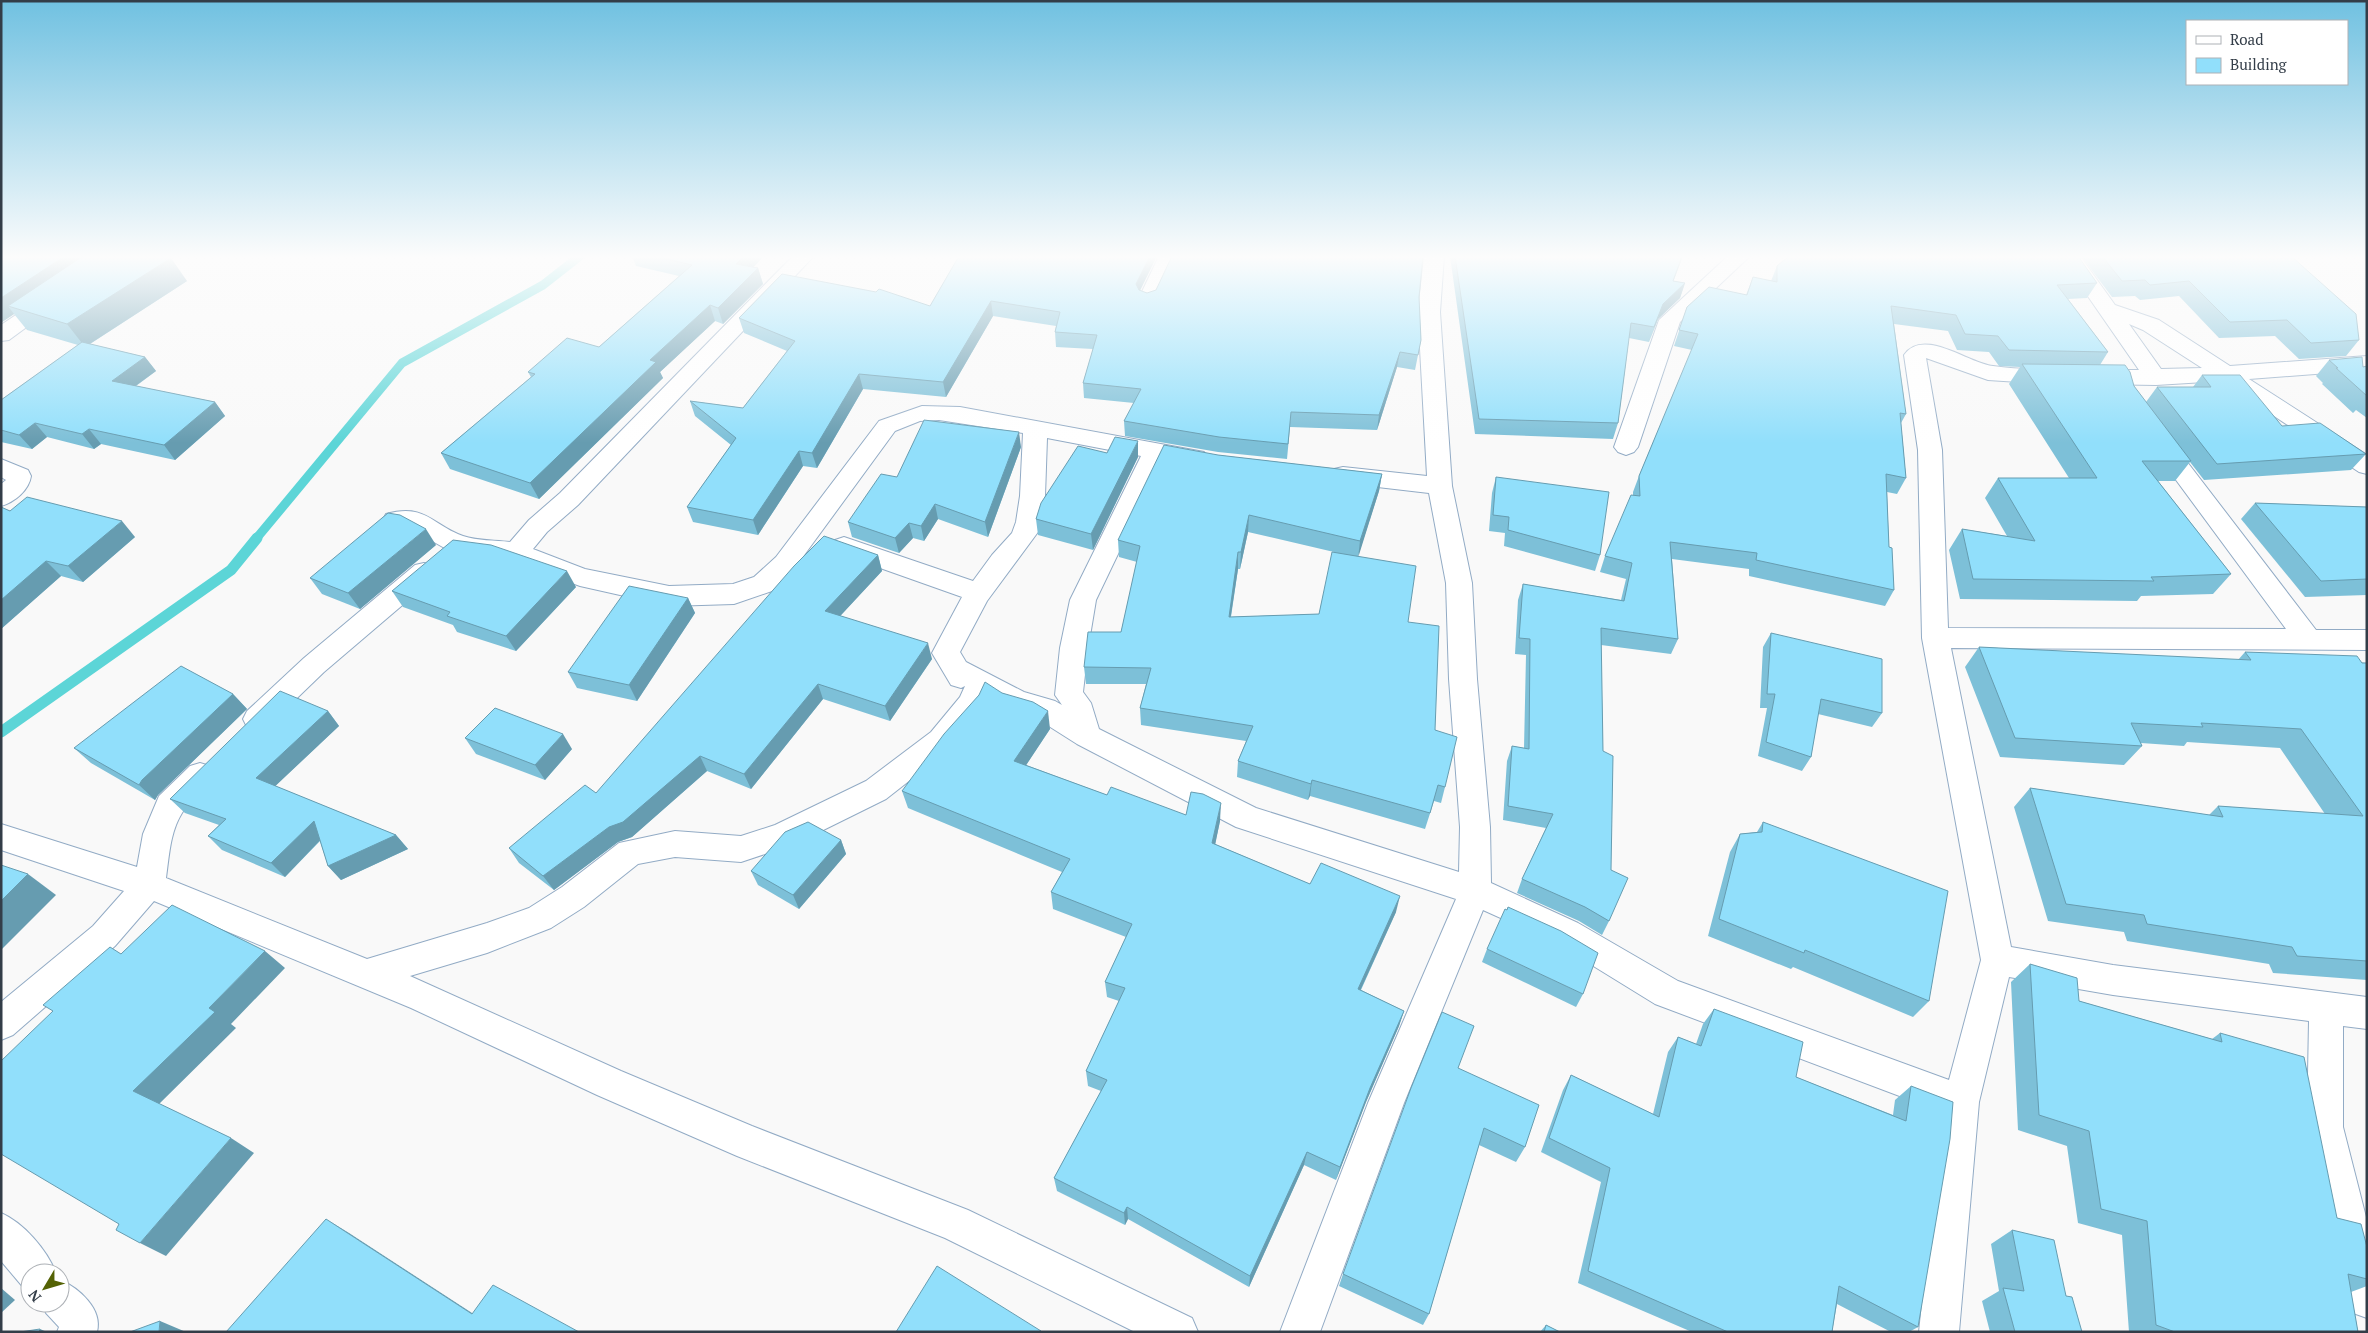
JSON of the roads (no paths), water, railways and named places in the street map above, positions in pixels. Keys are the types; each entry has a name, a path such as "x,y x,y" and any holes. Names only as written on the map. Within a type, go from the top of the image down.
{"street":[{"path":"1,335 26,318"},
{"path":"516,552 538,526 569,498 744,318"},
{"path":"1300,1332 1386,1103 1475,891 1475,828 1463,679 1459,583 1440,486 1429,318"},
{"path":"1626,447 1672,318"},
{"path":"2111,318 2141,385"},
{"path":"2132,318 2150,325 2367,466"},
{"path":"1939,1332 1961,1102 1997,960 1935,638 1930,450 1915,355 1920,350 1935,353 1988,373 2141,385 2226,375 2367,363"},
{"path":"395,520 416,520 456,544 516,552 580,577 669,596 734,594 763,584 784,563 887,426 910,415 930,411 1218,462"},
{"path":"2146,423 2308,639"},
{"path":"1035,429 1030,513 1025,533 1008,552 978,593 962,618 946,653 961,677 966,673 1016,702 1045,709 1087,736 1247,818 1475,891 1567,933 1667,993 1961,1102"},
{"path":"1087,736 1077,702 1069,695 1074,648 1083,600 1155,451"},
{"path":"1,467 19,476 18,483 1,498"},
{"path":"1324,473 1440,486"},
{"path":"807,533 978,593"},
{"path":"236,739 314,665 456,544"},
{"path":"1935,638 2367,640"},
{"path":"366,974 486,938 540,918 573,897 630,852 674,844 741,849 784,835 876,790 941,740 971,704 981,682"},
{"path":"1,1024 104,936 149,885 158,834 170,805 215,760"},
{"path":"1,837 149,885 423,997 600,1079 679,1113 955,1223 1178,1332"},
{"path":"1997,960 2113,980 2367,1013"},
{"path":"2326,1008 2325,1127 2367,1298"},
{"path":"1,1232 28,1263"},
{"path":"70,1310 80,1322 78,1332"}],"waterway":[{"path":"256,539 402,363 483,318"},
{"path":"1,732 231,570 257,538"}]}
